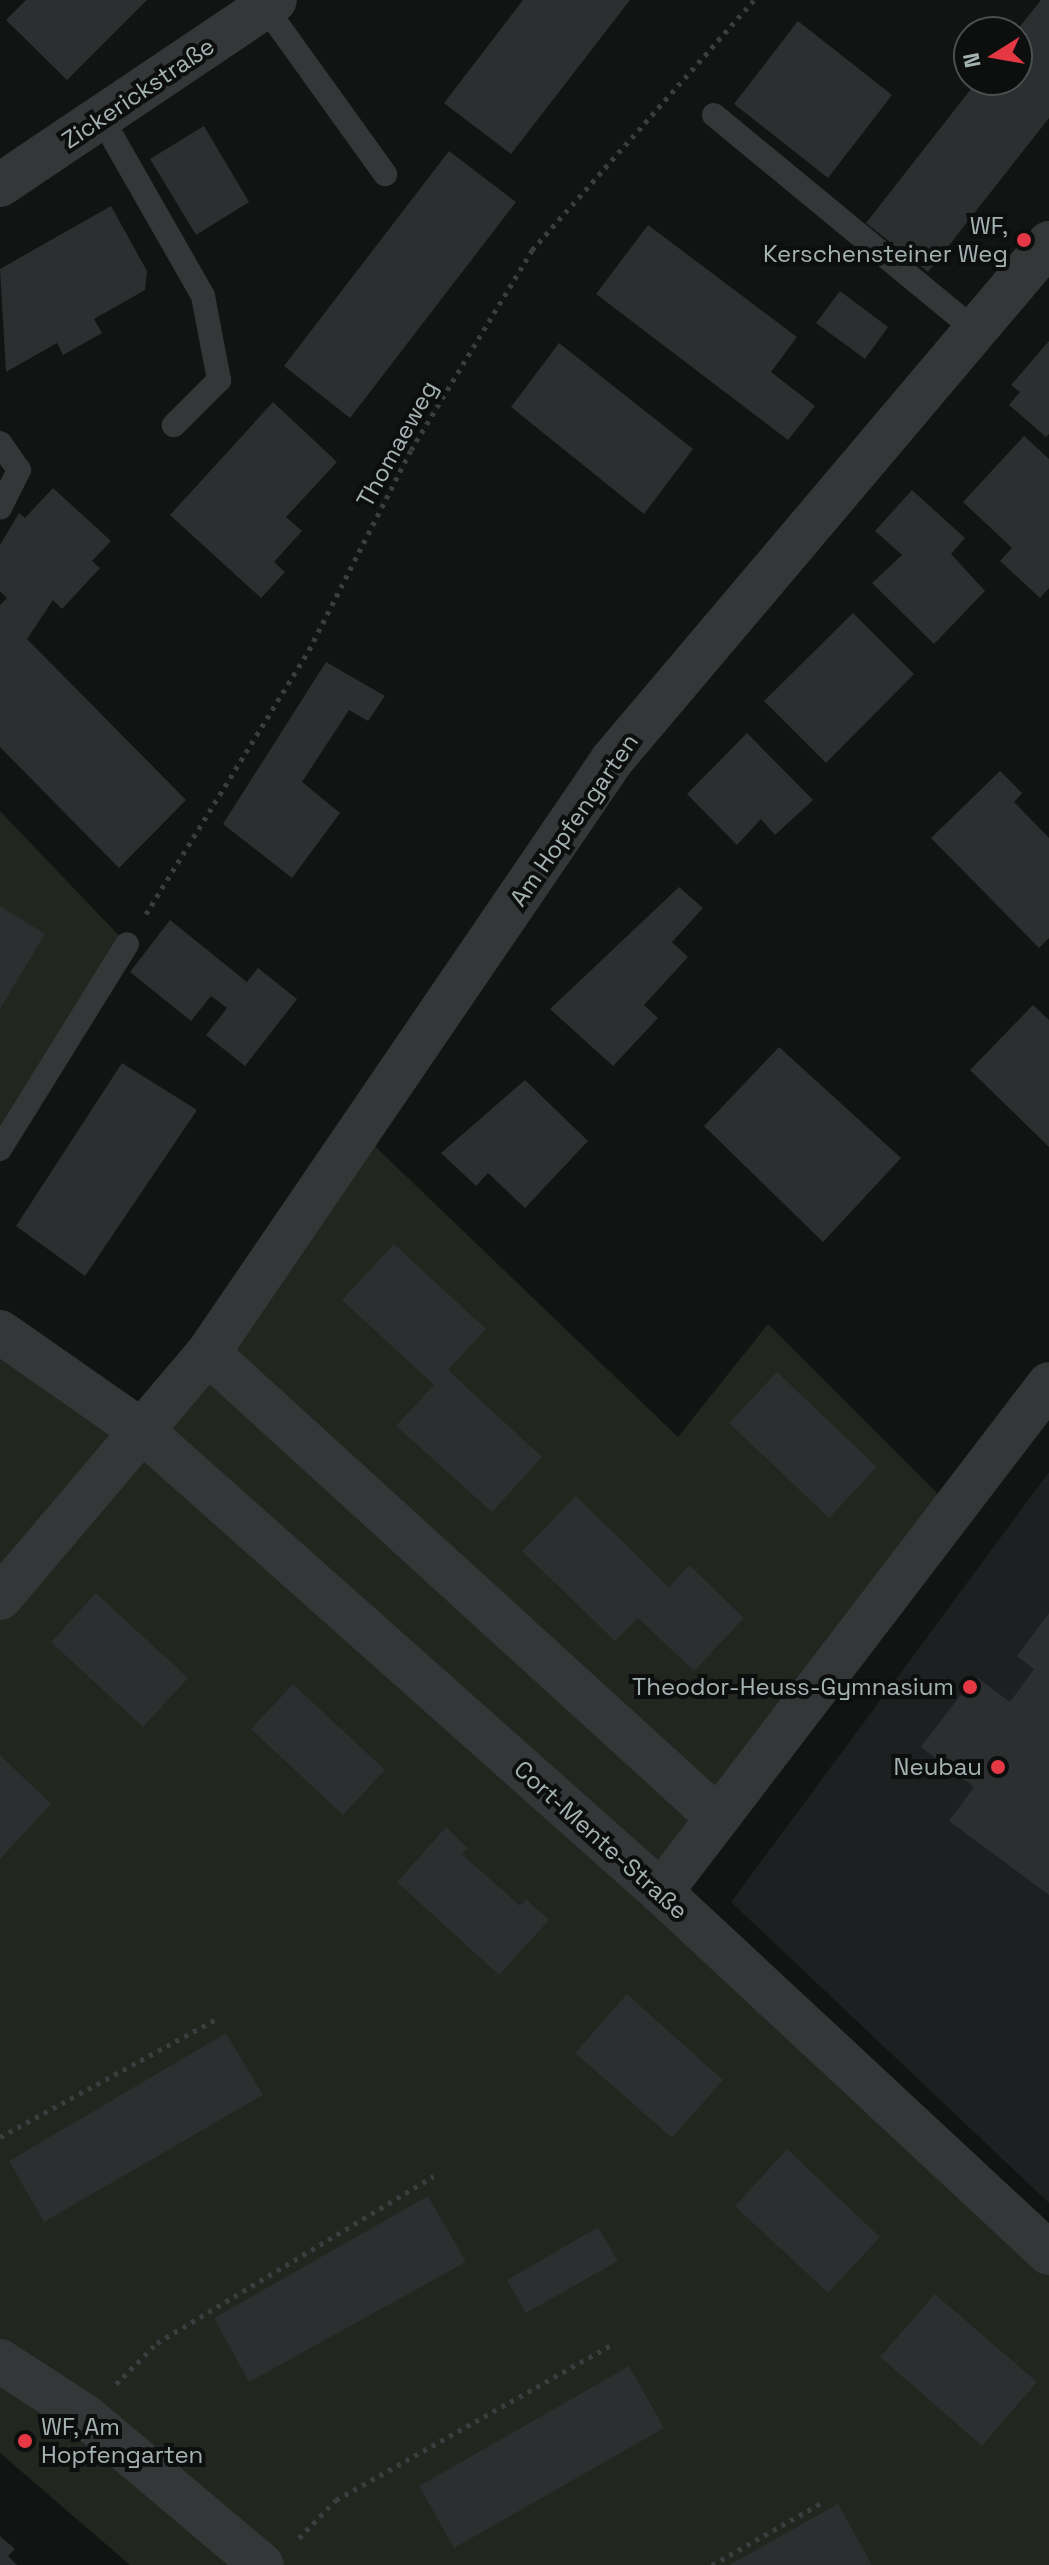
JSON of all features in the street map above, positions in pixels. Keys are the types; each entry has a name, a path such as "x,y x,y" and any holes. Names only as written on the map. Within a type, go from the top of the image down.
{"street":[{"name":"Zickerickstraße","path":"0,185 270,4"},
{"name":"Am Hopfengarten","path":"0,1598 146,1434 208,1353 612,760 1049,243"},
{"path":"0,1332 146,1434"},
{"path":"208,1353 718,1818"},
{"path":"661,1892 1049,1384"},
{"name":"Cort-Mente-Straße","path":"146,1434 661,1892 1049,2253"},
{"path":"0,2361 85,2416 278,2554"}],"lane":[{"path":"270,4 385,174"},
{"path":"714,115 975,330"},
{"path":"101,117 203,296 219,380 174,425"},
{"path":"0,443 19,470 0,508"},
{"path":"0,1149 127,944"}],"path":[{"name":"Thomaeweg","path":"127,944 309,650 411,450 532,250 754,0"},
{"path":"0,2137 218,2018"},
{"path":"85,2416 157,2343 434,2176"},
{"path":"278,2554 336,2500 615,2343"},
{"path":"712,2565 823,2502"}],"shaded area":[{"path":"0,811 127,944 0,1149"},
{"path":"359,1131 678,1437 768,1324 954,1510 661,1892 1049,2253 1049,2565 130,2565 0,2453 0,1339 129,1440"},
{"name":"Theodor-Heuss-Gymnasium","path":"1049,1472 1049,2203 731,1902"}],"building":[{"path":"26,0 147,0 67,80 6,20"},
{"path":"523,0 630,0 511,154 444,103"},
{"path":"1041,0 1049,0 1049,118 928,272 866,223 965,96 1033,96 1033,16 1028,16"},
{"path":"798,21 892,95 828,178 734,104"},
{"path":"204,126 249,202 196,235 150,159"},
{"path":"449,151 516,202 350,418 284,366"},
{"path":"111,206 147,271 145,290 94,319 102,333 63,355 57,343 6,372 0,269"},
{"path":"648,225 797,337 771,372 815,406 788,440 596,294"},
{"path":"840,291 888,327 865,359 816,323"},
{"path":"1049,341 1049,434 1046,437 1009,405 1020,392 1011,385"},
{"path":"559,343 693,449 644,514 511,407"},
{"path":"273,402 337,462 286,517 302,531 274,562 285,572 261,598 170,515"},
{"path":"1024,436 1049,459 1049,588 1040,598 1000,561 1012,548 963,502"},
{"path":"53,488 111,541 92,561 100,568 62,609 53,600 27,639 186,800 119,868 0,747 0,605 7,598 0,591 0,545 19,513 25,518"},
{"path":"912,490 965,538 951,554 985,591 934,644 872,583 902,555 875,531"},
{"path":"853,613 914,674 826,763 764,701"},
{"path":"326,662 385,696 368,721 349,710 302,782 340,813 292,878 223,824"},
{"path":"747,733 813,800 775,835 761,819 737,845 687,794"},
{"path":"1000,771 1022,793 1014,802 1049,838 1049,938 1039,948 931,838"},
{"path":"679,887 703,908 672,942 688,957 644,1005 658,1018 613,1066 550,1009"},
{"path":"0,906 45,934 0,1009"},
{"path":"170,920 247,982 258,968 297,999 245,1066 206,1035 227,1008 211,996 191,1021 130,972"},
{"path":"1033,1005 1049,1020 1049,1147 970,1070"},
{"path":"779,1047 901,1158 823,1242 704,1126"},
{"path":"122,1063 197,1110 85,1276 16,1226"},
{"path":"525,1080 588,1141 525,1208 488,1173 476,1186 441,1153"},
{"path":"394,1244 486,1329 448,1370 542,1457 492,1512 396,1426 434,1385 342,1300"},
{"path":"777,1372 877,1467 829,1518 729,1423"},
{"path":"576,1496 669,1587 689,1565 744,1618 694,1671 638,1618 615,1641 522,1551"},
{"path":"96,1593 188,1678 143,1727 51,1642"},
{"name":"Neubau","path":"1049,1613 1049,1895 949,1821 974,1787 921,1747 975,1676 1010,1702 1034,1669 1017,1656"},
{"path":"293,1684 385,1770 343,1815 251,1729"},
{"path":"0,1755 51,1804 0,1859"},
{"path":"446,1827 468,1848 462,1854 520,1906 526,1899 549,1920 499,1975 397,1882"},
{"path":"627,1994 723,2080 672,2138 575,2053"},
{"path":"226,2033 263,2095 44,2222 9,2161"},
{"path":"787,2149 880,2237 828,2293 735,2206"},
{"path":"428,2196 466,2262 249,2382 214,2318"},
{"path":"598,2227 618,2261 526,2313 507,2280"},
{"path":"935,2294 1037,2382 982,2446 880,2357"},
{"path":"629,2366 664,2428 454,2548 419,2486"},
{"path":"838,2504 872,2565 729,2565"},
{"path":"0,2536 15,2549 8,2556 17,2565 0,2565"}],"place":[{"name":"WF, Kerschensteiner Weg","path":"1024,240"},
{"name":"Theodor-Heuss-Gymnasium","path":"970,1687"},
{"name":"Neubau","path":"998,1767"},
{"name":"WF, Am Hopfengarten","path":"25,2441"}]}
